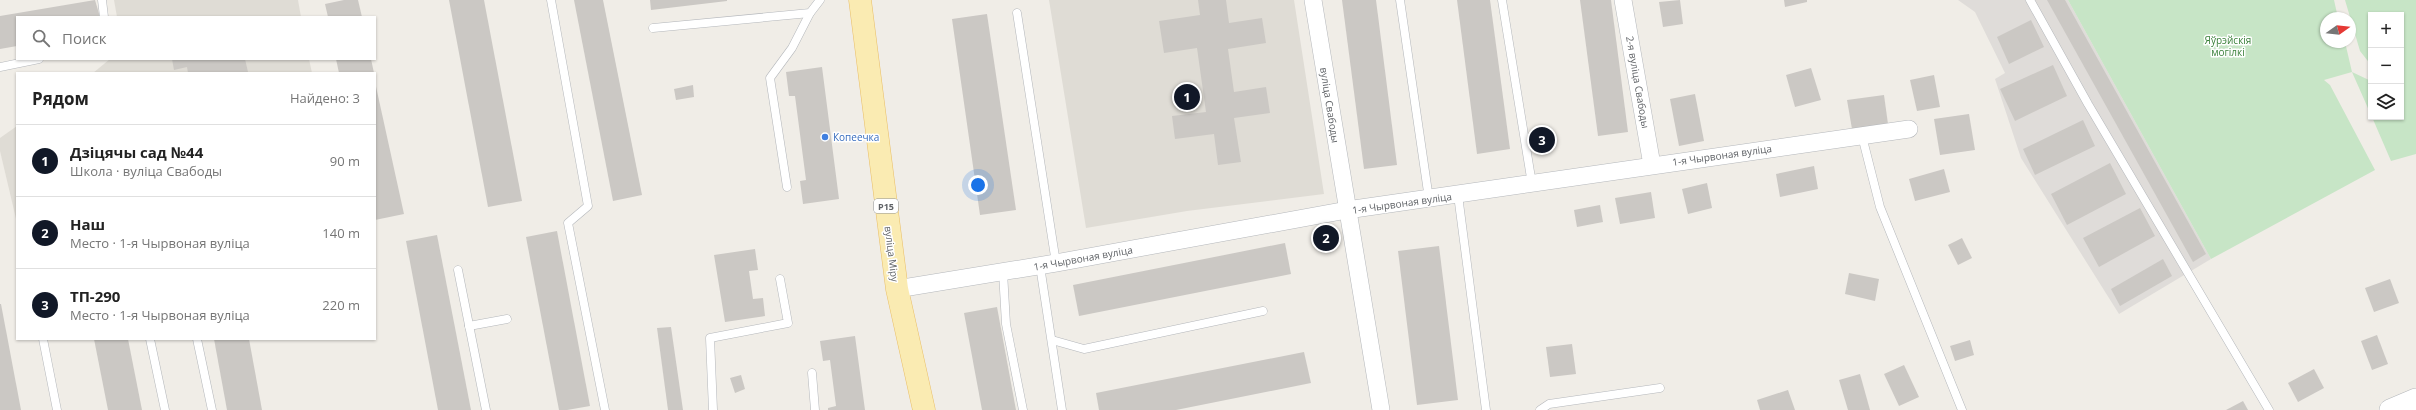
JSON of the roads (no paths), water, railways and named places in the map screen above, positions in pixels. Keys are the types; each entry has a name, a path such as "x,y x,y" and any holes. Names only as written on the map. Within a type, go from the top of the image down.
{"main road":[{"name":"вуліца Міру","path":"860,0 897,289 924,410"}],"street":[{"name":"вуліца Свабоды","path":"1313,0 1381,410"},
{"name":"2-я вуліца Свабоды","path":"1623,0 1652,165"},
{"name":"1-я Чырвоная вуліца","path":"897,289 1048,265 1347,210 1533,185 1652,165 1909,129"},
{"path":"2390,410 2416,399"}],"lane":[{"path":"102,0 104,16"},
{"path":"551,0 588,206 568,223 605,410"},
{"path":"787,187 770,78 792,48 810,13 820,0"},
{"path":"1400,0 1429,199"},
{"path":"1502,0 1533,185"},
{"path":"2030,0 2088,104 2269,410"},
{"path":"653,28 810,13"},
{"path":"1017,13 1048,265 1052,340 1062,410"},
{"path":"0,67 34,60"},
{"path":"1862,136 1880,207 1962,410"},
{"path":"1458,195 1486,410"},
{"path":"458,270 486,410"},
{"path":"1002,272 1006,324 1023,410"},
{"path":"713,410 710,338 788,323 780,279"},
{"path":"1052,340 1084,349 1263,311"},
{"path":"469,326 507,319"},
{"path":"43,340 57,410"},
{"path":"150,340 165,410"},
{"path":"197,340 212,410"},
{"path":"812,373 815,410"},
{"path":"1540,410 1550,404 1660,388"}],"place":[{"name":"Дзіцячы сад №44","path":"1187,97"},
{"name":"Копеечка","path":"825,137"},
{"name":"ТП-290","path":"1542,140"},
{"name":"Наш","path":"1326,238"}],"park label":[{"name":"Яўрэйскія могілкі","path":"2228,46"}]}
